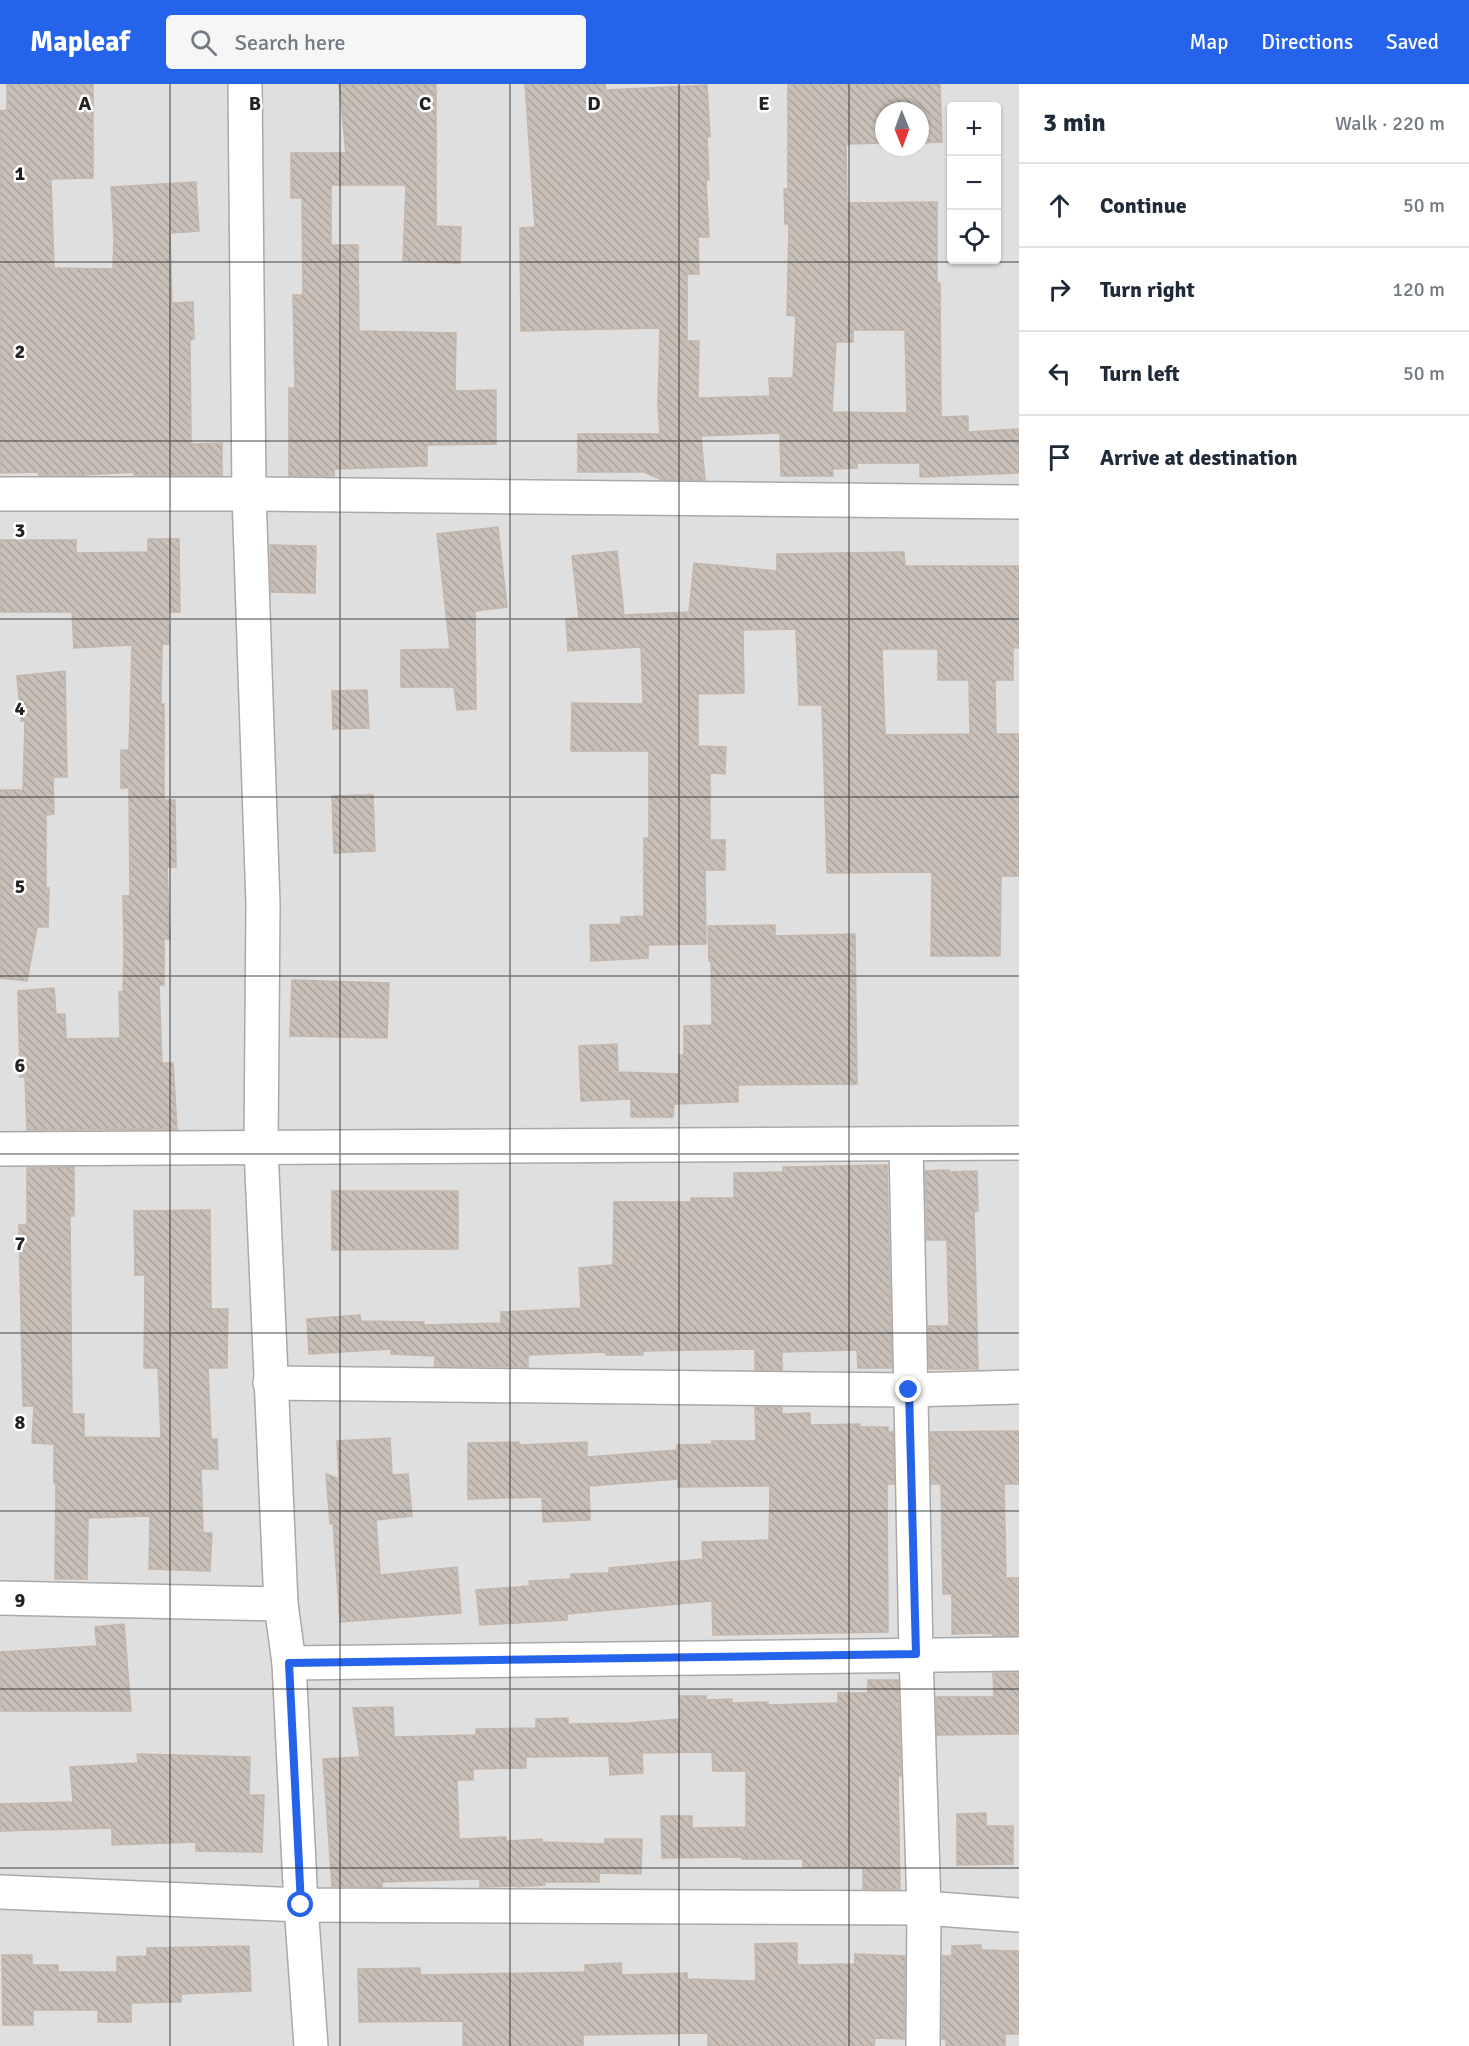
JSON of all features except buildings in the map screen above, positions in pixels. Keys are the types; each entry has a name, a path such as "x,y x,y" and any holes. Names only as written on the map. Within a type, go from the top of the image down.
{"street":[{"path":"245,84 249,494 263,904 261,1148 281,1604 289,1663 301,1905 311,2046"},
{"path":"0,494 249,494 1019,502"},
{"path":"906,1143 909,1390 924,1908 923,2046"},
{"path":"0,1149 1019,1143"},
{"path":"270,1383 909,1390 1019,1388"},
{"path":"0,1598 281,1604"},
{"path":"289,1663 1019,1654"},
{"path":"0,1892 301,1905 924,1908 1019,1915"}],"shaded area":[{"path":"0,84 1019,84 1019,2046 0,2046"}],"route":[{"path":"301,1905 289,1663 916,1654 909,1390"}]}
